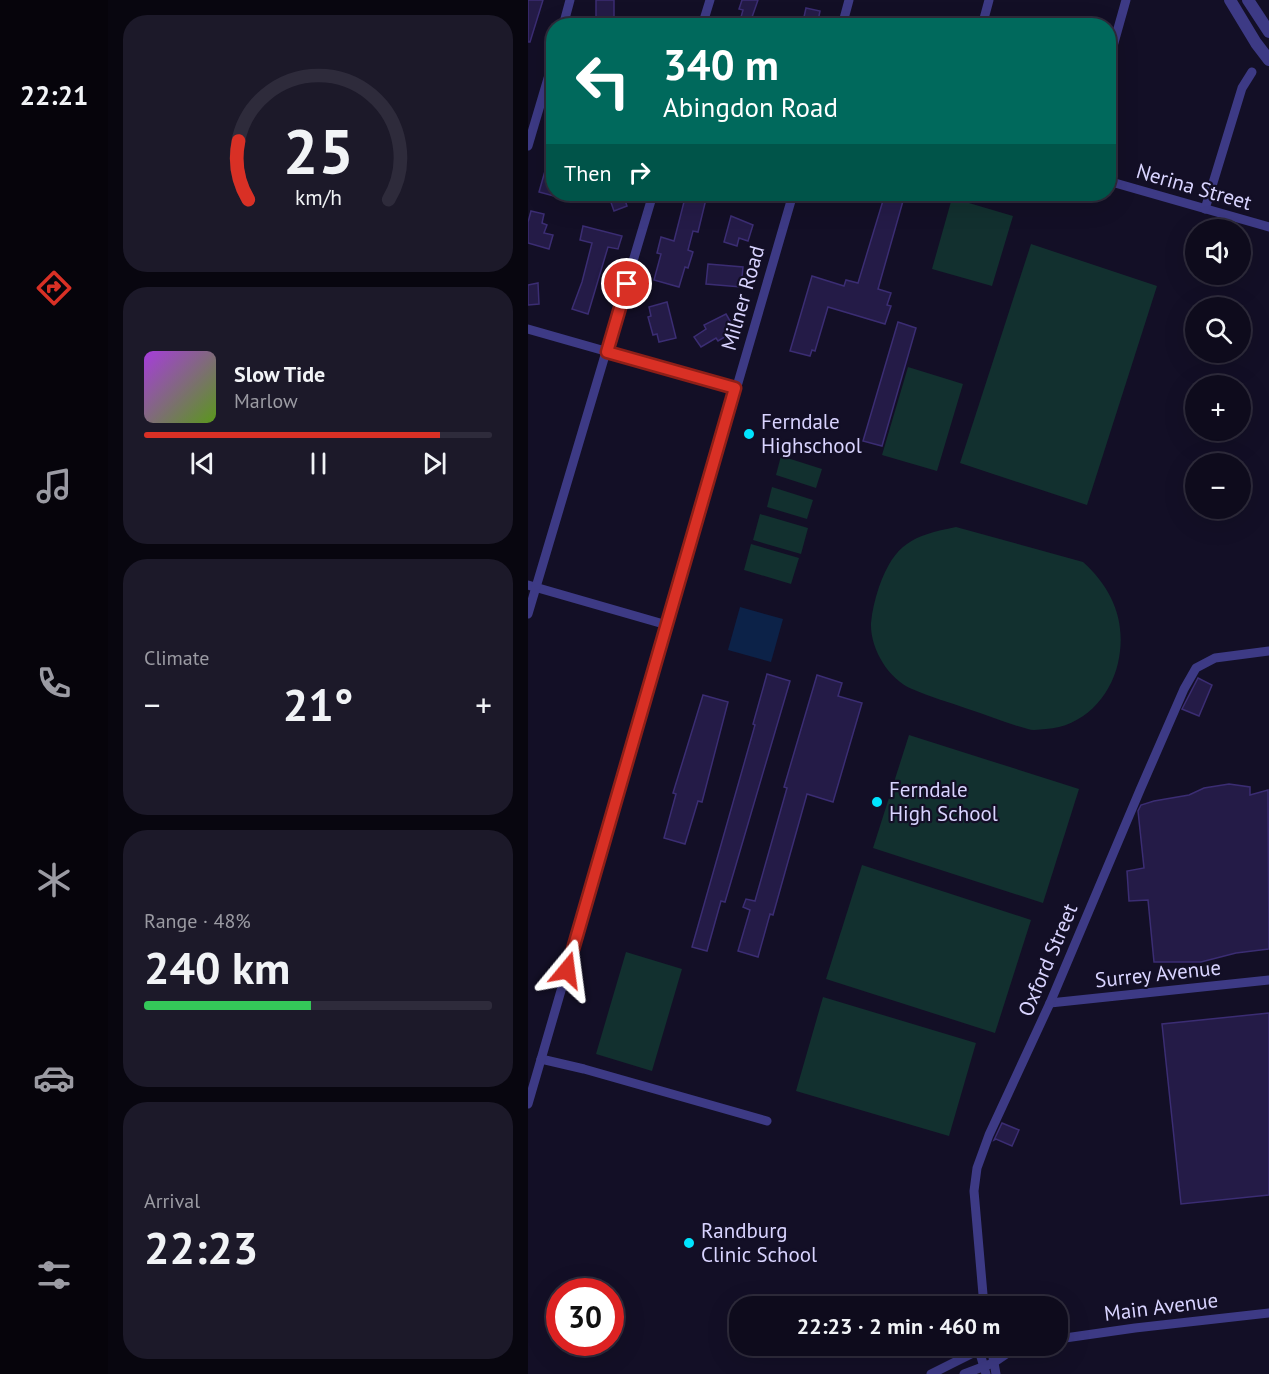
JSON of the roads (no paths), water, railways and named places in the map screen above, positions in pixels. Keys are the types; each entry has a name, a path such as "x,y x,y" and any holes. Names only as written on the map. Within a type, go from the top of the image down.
{"street":[{"path":"565,18 570,0"},
{"path":"704,18 710,0"},
{"path":"844,18 849,0"},
{"path":"984,18 989,0"},
{"path":"1116,36 1126,0"},
{"path":"1230,0 1269,60"},
{"path":"1248,0 1269,32"},
{"path":"1205,209 1242,88 1252,72"},
{"path":"528,146 546,85"},
{"name":"Nerina Street","path":"1116,183 1269,227"},
{"path":"528,614 532,586 607,352 651,201"},
{"name":"Milner Road","path":"528,1104 791,201"},
{"path":"528,329 735,388"},
{"path":"532,586 667,625"},
{"name":"Oxford Street","path":"983,1296 975,1213 974,1191 977,1168 989,1135 1050,1003 1184,689 1196,668 1215,658 1269,651"},
{"name":"Surrey Avenue","path":"1050,1003 1269,980"},
{"path":"542,1059 767,1121"},
{"name":"Main Avenue","path":"1068,1338 1269,1313"},
{"path":"931,1374 965,1356"},
{"path":"964,1374 988,1367 1005,1356"},
{"path":"988,1367 996,1374"}],"water":[{"path":"740,607 783,619 771,662 728,650"}],"place":[{"name":"Ferndale Highschool","path":"749,434"},
{"name":"Ferndale High School","path":"877,802"},
{"name":"Randburg Clinic School","path":"689,1243"}]}
